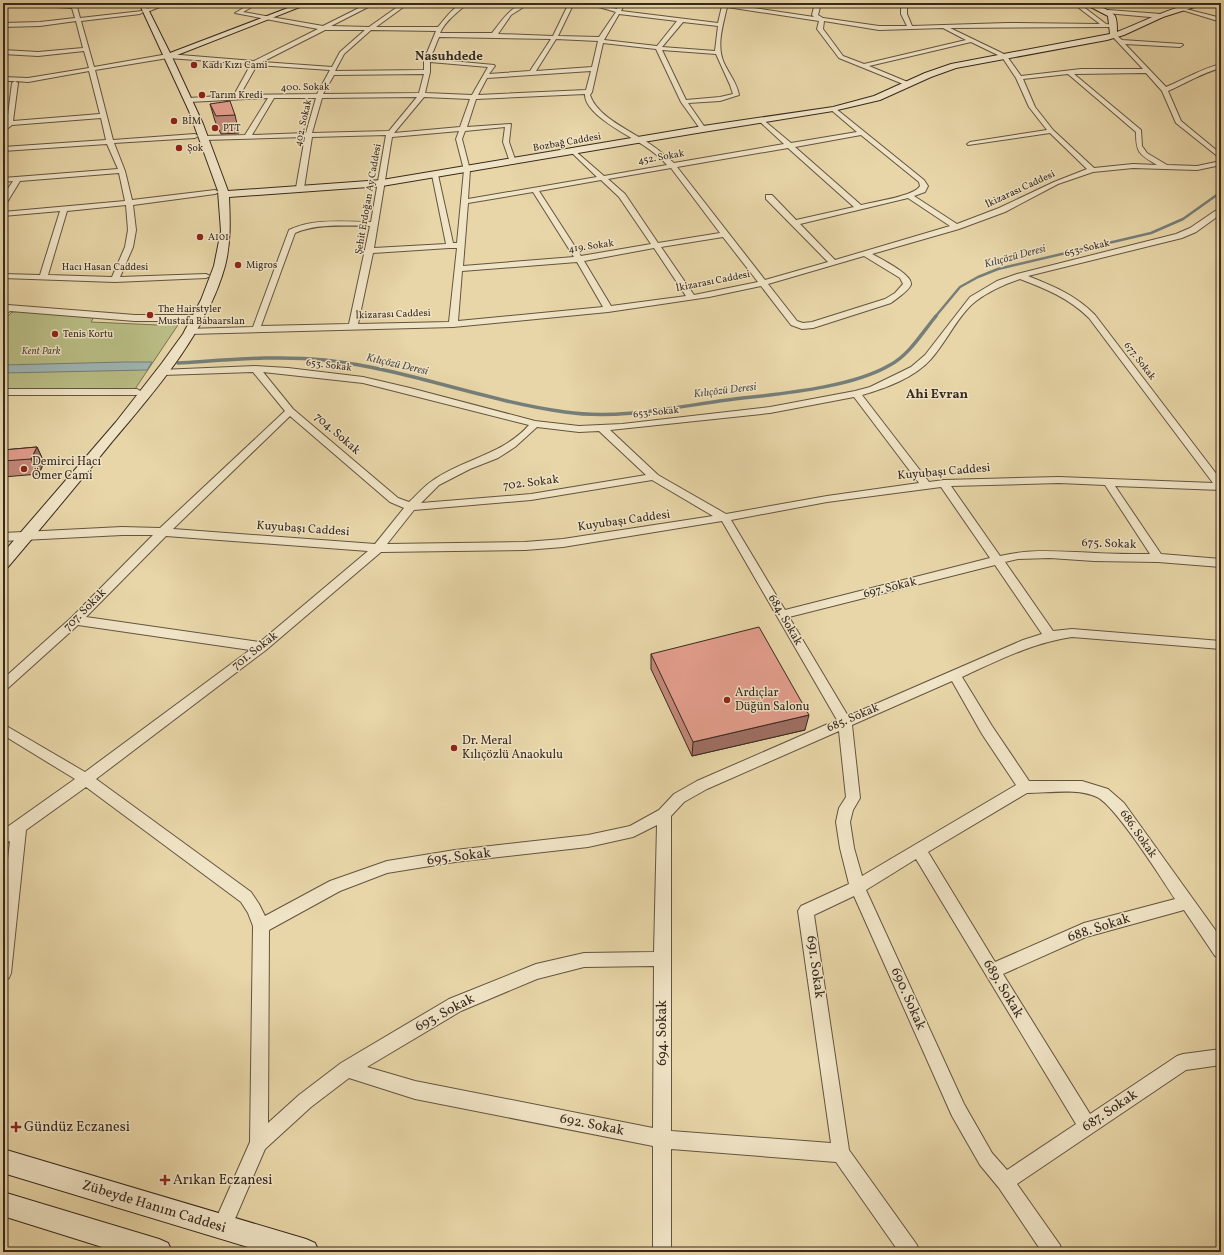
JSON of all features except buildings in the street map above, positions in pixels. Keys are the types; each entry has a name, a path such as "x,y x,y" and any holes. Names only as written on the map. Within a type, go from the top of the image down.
{"main road":[{"path":"137,3 165,57 199,137 226,216 220,260 212,286 192,318 166,353 142,392"},
{"path":"142,3 143,12"},
{"path":"165,57 307,3"},
{"path":"1085,3 1108,12 1113,18 1109,26 1114,35"},
{"name":"Bozbağ Caddesi","path":"219,193 382,183 574,152 703,129 833,109 870,100 954,66 1114,35 1161,16 1204,3"},
{"path":"165,57 189,100 199,137"},
{"path":"3,549 142,392 163,372 190,331 192,318 214,249 218,225 219,193"},
{"path":"3,563 15,536"},
{"name":"Zübeyde Hanım Caddesi","path":"3,1161 221,1228 306,1252"},
{"path":"3,1204 159,1252"}],"street":[{"path":"3,6 14,3"},
{"path":"25,3 73,5 78,20 110,142 122,171 129,203 132,230 129,247 115,280"},
{"path":"3,25 17,26 143,12 167,3"},
{"path":"256,3 238,13 323,28 555,37 601,40 658,48 718,53"},
{"path":"236,97 255,63 373,3"},
{"name":"402. Sokak","path":"300,188 309,134 319,97 342,53 369,29 406,3"},
{"name":"Şehit Erdoğan Ay Caddesi","path":"353,326 370,251 390,134 422,95 427,72 427,60 438,32 455,11 465,3"},
{"path":"494,35 509,14 527,3"},
{"path":"532,73 555,37 570,6 576,3"},
{"path":"588,3 619,11 721,25"},
{"path":"622,3 619,11 601,40 587,99 595,110 654,149 672,165 797,325 813,325 888,300 898,295 907,284 903,276 866,254"},
{"path":"710,3 775,11 822,20 879,28 910,26 1109,26"},
{"path":"818,3 815,15 822,20"},
{"path":"904,3 904,14 910,26"},
{"path":"918,3 1085,3"},
{"path":"1077,4 1109,26"},
{"path":"684,102 720,99 736,95 736,90 727,76 718,53 725,6"},
{"path":"1184,9 1221,20"},
{"path":"1108,12 1161,16"},
{"path":"658,48 682,19"},
{"path":"822,20 820,29 841,57 908,84"},
{"path":"8,31 17,26"},
{"path":"944,26 1004,56 1019,78 1032,108 1050,131 1092,170"},
{"path":"1114,35 1165,90 1178,122 1221,157"},
{"path":"864,66 972,40"},
{"path":"1121,42 1180,46"},
{"path":"658,48 684,102 703,129"},
{"path":"3,52 38,54 86,49"},
{"path":"3,86 28,80 165,57 255,63 332,71 427,72"},
{"path":"427,60 492,66 474,97 460,139 467,170 453,324"},
{"path":"1165,90 1186,81 1203,71 1221,66"},
{"path":"485,76 594,70"},
{"path":"1019,78 1081,71 1146,70"},
{"path":"1070,73 1134,126 1139,131 1139,146 1144,154 1165,167"},
{"path":"3,79 28,80"},
{"path":"3,130 10,123 15,83"},
{"name":"400. Sokak","path":"189,100 236,97 422,95 474,97 589,92"},
{"path":"248,136 272,97"},
{"path":"794,223 909,196 922,190 924,186 922,181 833,109"},
{"path":"10,123 103,116"},
{"path":"761,120 860,208"},
{"path":"3,149 199,137 309,134 390,134 509,125 506,142 513,162"},
{"path":"970,144 1050,131"},
{"name":"452. Sokak","path":"464,202 672,165 790,146 861,132"},
{"path":"574,152 622,196 691,298"},
{"name":"İkizarası Caddesi","path":"190,331 453,324 608,309 691,298 763,283 956,228 1002,210 1056,183 1092,170 1123,166 1197,168 1221,163"},
{"path":"3,180 122,171"},
{"path":"435,175 450,246"},
{"path":"3,202 18,179"},
{"path":"534,189 579,259 608,309"},
{"path":"3,214 129,203 219,193"},
{"path":"909,196 956,228"},
{"path":"769,197 834,263"},
{"path":"43,277 64,209"},
{"name":"653. Sokak","path":"163,372 255,369 288,371 363,380 407,390 535,424 579,429 603,429 770,410 856,394 896,379 914,369 928,357 973,299 1000,283 1020,276 1179,236 1194,230 1221,211"},
{"path":"256,329 292,232 307,226 375,224"},
{"name":"419. Sokak","path":"459,269 579,259 725,234"},
{"path":"370,251 461,245"},
{"name":"Hacı Hasan Caddesi","path":"3,276 115,280 206,276"},
{"name":"677. Sokak","path":"1020,276 1048,287 1079,304 1095,318 1121,355 1151,392 1221,487"},
{"path":"5,309 135,318 192,318"},
{"name":"704. Sokak","path":"255,369 290,411 394,500 411,507"},
{"path":"3,392 142,392"},
{"path":"856,394 926,485"},
{"name":"707. Sokak","path":"3,686 76,620 163,532 290,411"},
{"name":"701. Sokak","path":"3,838 86,779 262,647 378,548 411,507 435,483 466,467 494,456 511,445 530,430 535,424"},
{"path":"603,429 654,477 725,518"},
{"name":"702. Sokak","path":"411,507 530,497 654,477"},
{"name":"Kuyubaşı Caddesi","path":"15,536 114,531 163,532 378,548 524,546 563,543 725,518 827,499 926,485 1002,481 1107,481 1221,487"},
{"path":"1107,481 1158,558"},
{"path":"944,484 1050,636"},
{"name":"684. Sokak","path":"725,518 845,722"},
{"name":"675. Sokak","path":"997,560 1018,555 1050,554 1094,557 1158,558 1221,563"},
{"name":"697. Sokak","path":"782,615 997,560"},
{"path":"76,620 262,647"},
{"name":"685. Sokak","path":"664,814 679,798 702,785 1027,643 1050,636 1072,633 1221,646"},
{"path":"955,675 987,730 1025,787"},
{"name":"690. Sokak","path":"845,722 853,798 846,808 843,822 847,848 857,887 958,1110 986,1159 1005,1182 1053,1252"},
{"path":"3,729 86,779 246,897 254,909 261,926 259,1143 221,1228"},
{"name":"691. Sokak","path":"910,1252 842,1153 806,911 857,887 1025,787"},
{"name":"686. Sokak","path":"1025,787 1082,787 1103,794 1119,807 1221,951"},
{"name":"695. Sokak","path":"261,926 335,886 387,867 455,856 588,841 633,831 664,814"},
{"name":"694. Sokak","path":"662,1252 662,959 664,814"},
{"path":"3,972 19,828"},
{"name":"689. Sokak","path":"919,851 1087,1126"},
{"name":"688. Sokak","path":"992,971 1084,930 1186,903"},
{"name":"693. Sokak","path":"259,1143 305,1101 347,1069 455,1005 536,972 584,960 662,959"},
{"name":"687. Sokak","path":"1005,1182 1183,1062 1221,1057"},
{"name":"692. Sokak","path":"347,1069 415,1090 662,1139 842,1153"}],"green space":[{"name":"Kent Park","path":"20,311 94,317 91,322 158,325 161,321 180,322 135,389 3,390 3,321 12,312"}],"water":[{"path":"152,362 147,370 3,373 3,365"}],"waterway":[{"name":"Kılıçözü Deresi","path":"935,317 960,287 978,277 998,269 1151,233 1183,219 1221,192"},
{"name":"Kılıçözü Deresi","path":"178,363 270,358 325,360 386,370 535,407 585,414 626,414 789,393 854,380 873,373 897,361 915,343 936,316"}],"place":[{"name":"Kadı Kızı Cami","path":"194,65"},
{"name":"Tarım Kredi","path":"202,95"},
{"name":"BİM","path":"174,121"},
{"name":"PTT","path":"215,128"},
{"name":"Şok","path":"179,148"},
{"name":"A101","path":"200,237"},
{"name":"Migros","path":"238,265"},
{"name":"The Hairstyler Mustafa Babaarslan","path":"150,315"},
{"name":"Tenis Kortu","path":"55,334"},
{"name":"Demirci Hacı Ömer Cami","path":"24,469"},
{"name":"Ardıçlar Düğün Salonu","path":"727,700"},
{"name":"Dr. Meral Kılıçözlü Anaokulu","path":"454,748"},
{"name":"Gündüz Eczanesi","path":"16,1127"},
{"name":"Arıkan Eczanesi","path":"165,1180"}],"district":[{"name":"Nasuhdede","path":"449,57"},
{"name":"Ahi Evran","path":"937,395"}]}
